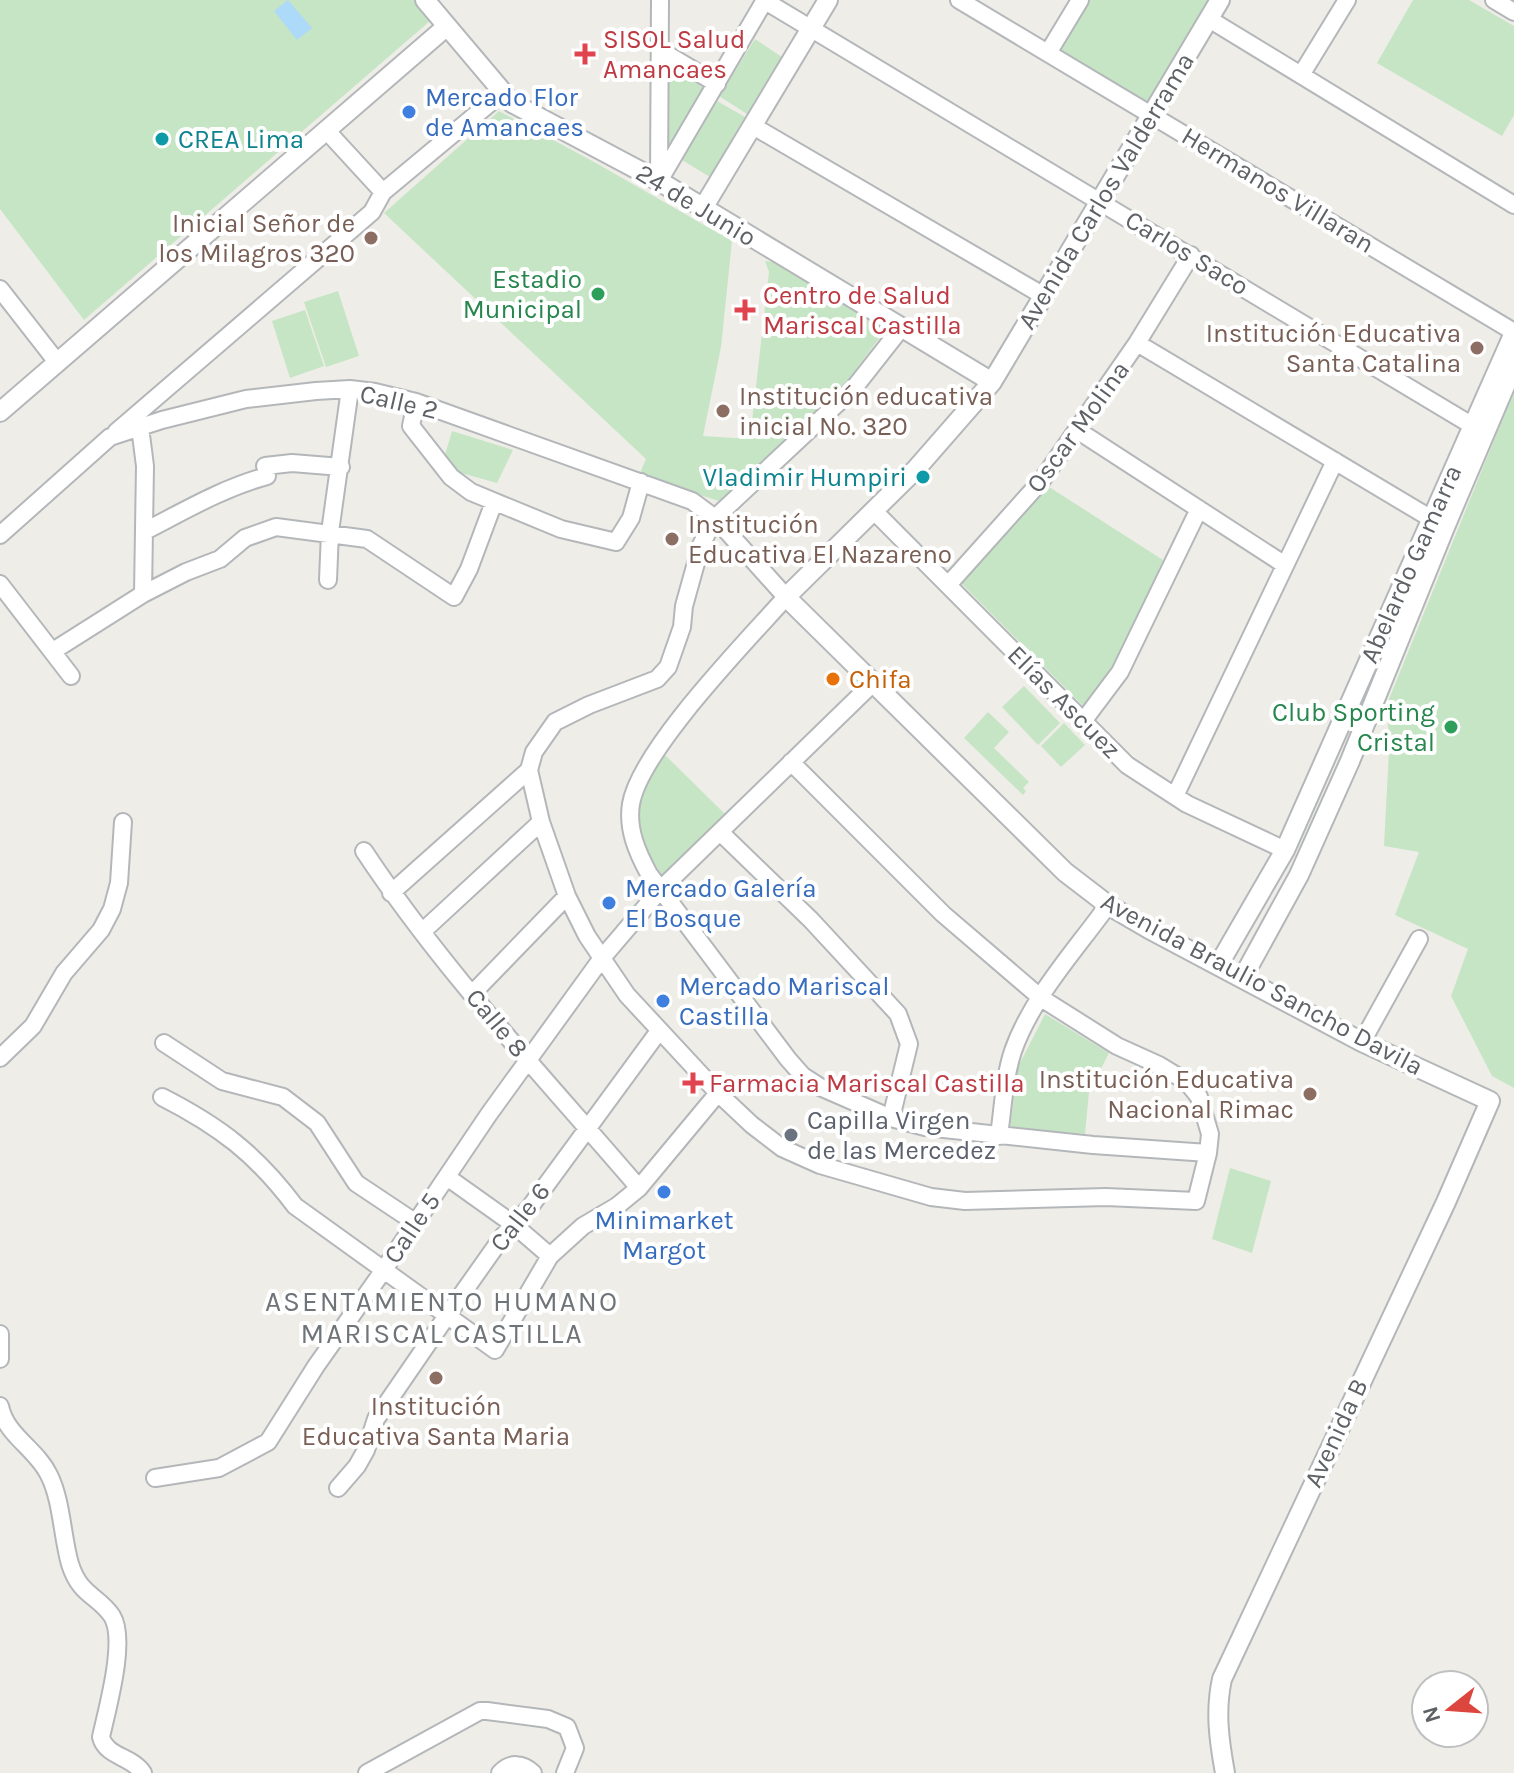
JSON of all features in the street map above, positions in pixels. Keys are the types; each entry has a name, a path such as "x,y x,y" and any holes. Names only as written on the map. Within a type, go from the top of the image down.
{"street":[{"name":"24 de Junio","path":"425,0 512,103 659,181 992,382"},
{"path":"659,181 660,0"},
{"path":"659,181 765,0"},
{"name":"Carlos Saco","path":"765,0 1478,429"},
{"path":"703,208 828,0"},
{"name":"Hermanos Villaran","path":"959,0 1514,332"},
{"path":"1048,53 1080,0"},
{"name":"Avenida Carlos Valderrama","path":"786,597 925,460 992,382 1220,0"},
{"path":"1301,75 1347,0"},
{"path":"1494,0 1514,12"},
{"path":"1209,19 1514,205"},
{"path":"0,412 446,27"},
{"path":"660,50 717,84"},
{"path":"110,437 372,212 383,192 502,93"},
{"path":"753,126 1044,296"},
{"path":"326,130 383,192"},
{"name":"Oscar Molina","path":"948,585 1032,492 1137,343 1191,255"},
{"path":"1,294 57,362"},
{"path":"791,762 943,914 1041,998 1117,1046 1187,1082 1199,1097 1210,1134 1196,1201 1106,1197 965,1201 931,1197 820,1165 782,1148 718,1093 627,995 587,936 567,896 541,822 529,770 534,752 555,722 589,705 657,679 668,667 677,646 684,606 701,545 715,518 854,388 902,327"},
{"name":"Abelardo Gamarra","path":"1219,964 1285,850 1438,523 1478,429 1514,332"},
{"path":"1137,343 1438,523"},
{"name":"Abelardo Gamarra","path":"1478,429 1514,365"},
{"path":"328,580 330,532 350,389"},
{"name":"Calle 2","path":"0,535 110,437 192,411 246,399 350,389 416,402 692,501 715,518 786,597"},
{"path":"416,402 411,426 451,477 471,492 561,529 616,542 631,518 641,482"},
{"path":"140,427 145,466 143,594"},
{"path":"1077,430 1285,565"},
{"path":"1175,796 1335,461"},
{"path":"145,531 209,496 266,471 292,463 341,467"},
{"path":"53,651 143,594 220,559 245,538 276,527 367,539 454,597 469,569 494,502"},
{"path":"1084,720 1120,672 1199,509"},
{"name":"Elías Ascuez","path":"874,511 1127,765 1175,796 1285,850"},
{"name":"Abelardo Gamarra","path":"1243,977 1299,875 1350,761 1438,523"},
{"path":"4,595 71,676"},
{"path":"786,597 643,770 635,787 630,822 641,860 660,890 778,1047 803,1076 820,1087 891,1118 925,1127 1208,1153"},
{"name":"Avenida Braulio Sancho Davila","path":"786,597 1065,872 1108,905 1362,1042 1490,1101"},
{"name":"Calle 5","path":"155,1478 219,1468 268,1442 309,1376 527,1060 602,958 660,890 874,682"},
{"path":"1329,751 1350,761"},
{"path":"391,893 529,770"},
{"path":"0,1058 33,1026 64,973 101,930 112,909 119,883 123,822"},
{"path":"423,931 541,822"},
{"path":"720,832 811,920 898,1014 909,1044 891,1118"},
{"name":"Calle 8","path":"364,851 391,893 472,994 639,1188"},
{"path":"472,994 567,896"},
{"path":"999,1136 1013,1050 1041,998 1108,905"},
{"path":"1362,1042 1419,939"},
{"name":"Calle 6","path":"338,1488 362,1458 376,1419 447,1317 659,1031"},
{"path":"164,1043 222,1081 283,1097 317,1123 356,1183 416,1223"},
{"path":"162,1097 202,1117 239,1144 271,1174 295,1206 495,1350 550,1256 583,1226 617,1206 639,1188 718,1093"},
{"name":"Avenida B","path":"1225,1773 1217,1727 1217,1701 1222,1679 1446,1202 1490,1101"},
{"path":"447,1177 513,1224 550,1256"},
{"path":"0,1334 0,1359"},
{"path":"0,1406 6,1424 51,1478 75,1577 86,1594 112,1616 117,1642 102,1743 112,1752 132,1760 143,1773"},
{"path":"367,1773 480,1711 548,1719 567,1727 575,1748 565,1773"},
{"path":"500,1773 507,1766 515,1765 524,1766 533,1773"}],"green space":[{"path":"0,0 414,0 430,21 84,320 0,209"},
{"path":"1090,0 1209,0 1148,103 1060,51"},
{"path":"1413,0 1469,0 1514,26 1514,115 1502,136 1377,63"},
{"path":"755,39 782,57 747,114 719,96"},
{"path":"669,68 704,88 671,144 667,142"},
{"path":"717,101 745,117 710,177 682,160"},
{"name":"Estadio Municipal","path":"499,111 732,241 721,347 703,436 750,439 769,272 765,261 774,262 886,329 848,380 719,501 640,473 646,459 384,213"},
{"path":"338,291 359,356 326,367 304,302"},
{"path":"305,310 324,366 290,378 272,321"},
{"name":"Club Sporting Cristal","path":"1514,391 1514,1088 1492,1076 1451,996 1468,949 1395,915 1419,852 1384,846 1389,750 1387,704"},
{"path":"452,431 513,450 497,483 454,471 445,455"},
{"path":"1046,485 1163,560 1115,664 1084,707 962,584"},
{"path":"1024,686 1060,723 1038,745 1002,707"},
{"path":"988,712 1009,732 994,748 1029,782 1023,788 1026,791 1023,795 964,738"},
{"path":"1064,723 1085,745 1061,767 1041,746"},
{"path":"664,754 725,814 663,876 645,845 639,815 645,785"},
{"path":"1045,1014 1109,1053 1089,1092 1085,1134 1010,1128 1018,1067"},
{"path":"1230,1168 1271,1181 1252,1253 1212,1239"}],"water":[{"path":"288,0 312,28 297,40 274,11"}],"place":[{"name":"SISOL Salud Amancaes","path":"585,54"},
{"name":"Mercado Flor de Amancaes","path":"409,112"},
{"name":"CREA Lima","path":"162,139"},
{"name":"Inicial Señor de los Milagros 320","path":"371,238"},
{"name":"Estadio Municipal","path":"598,294"},
{"name":"Centro de Salud Mariscal Castilla","path":"745,310"},
{"name":"Institución Educativa Santa Catalina","path":"1477,348"},
{"name":"Institución educativa inicial No. 320","path":"723,411"},
{"name":"Vladimir Humpiri","path":"923,477"},
{"name":"Institución Educativa El Nazareno","path":"672,539"},
{"name":"Chifa","path":"833,679"},
{"name":"Club Sporting Cristal","path":"1451,727"},
{"name":"Mercado Galería El Bosque","path":"609,903"},
{"name":"Mercado Mariscal Castilla","path":"663,1001"},
{"name":"Farmacia Mariscal Castilla","path":"693,1083"},
{"name":"Institución Educativa Nacional Rimac","path":"1310,1094"},
{"name":"Capilla Virgen de las Mercedez","path":"791,1135"},
{"name":"Minimarket Margot","path":"664,1192"},
{"name":"Institución Educativa Santa Maria","path":"436,1378"}],"district":[{"name":"ASENTAMIENTO HUMANO MARISCAL CASTILLA","path":"442,1317"}]}
